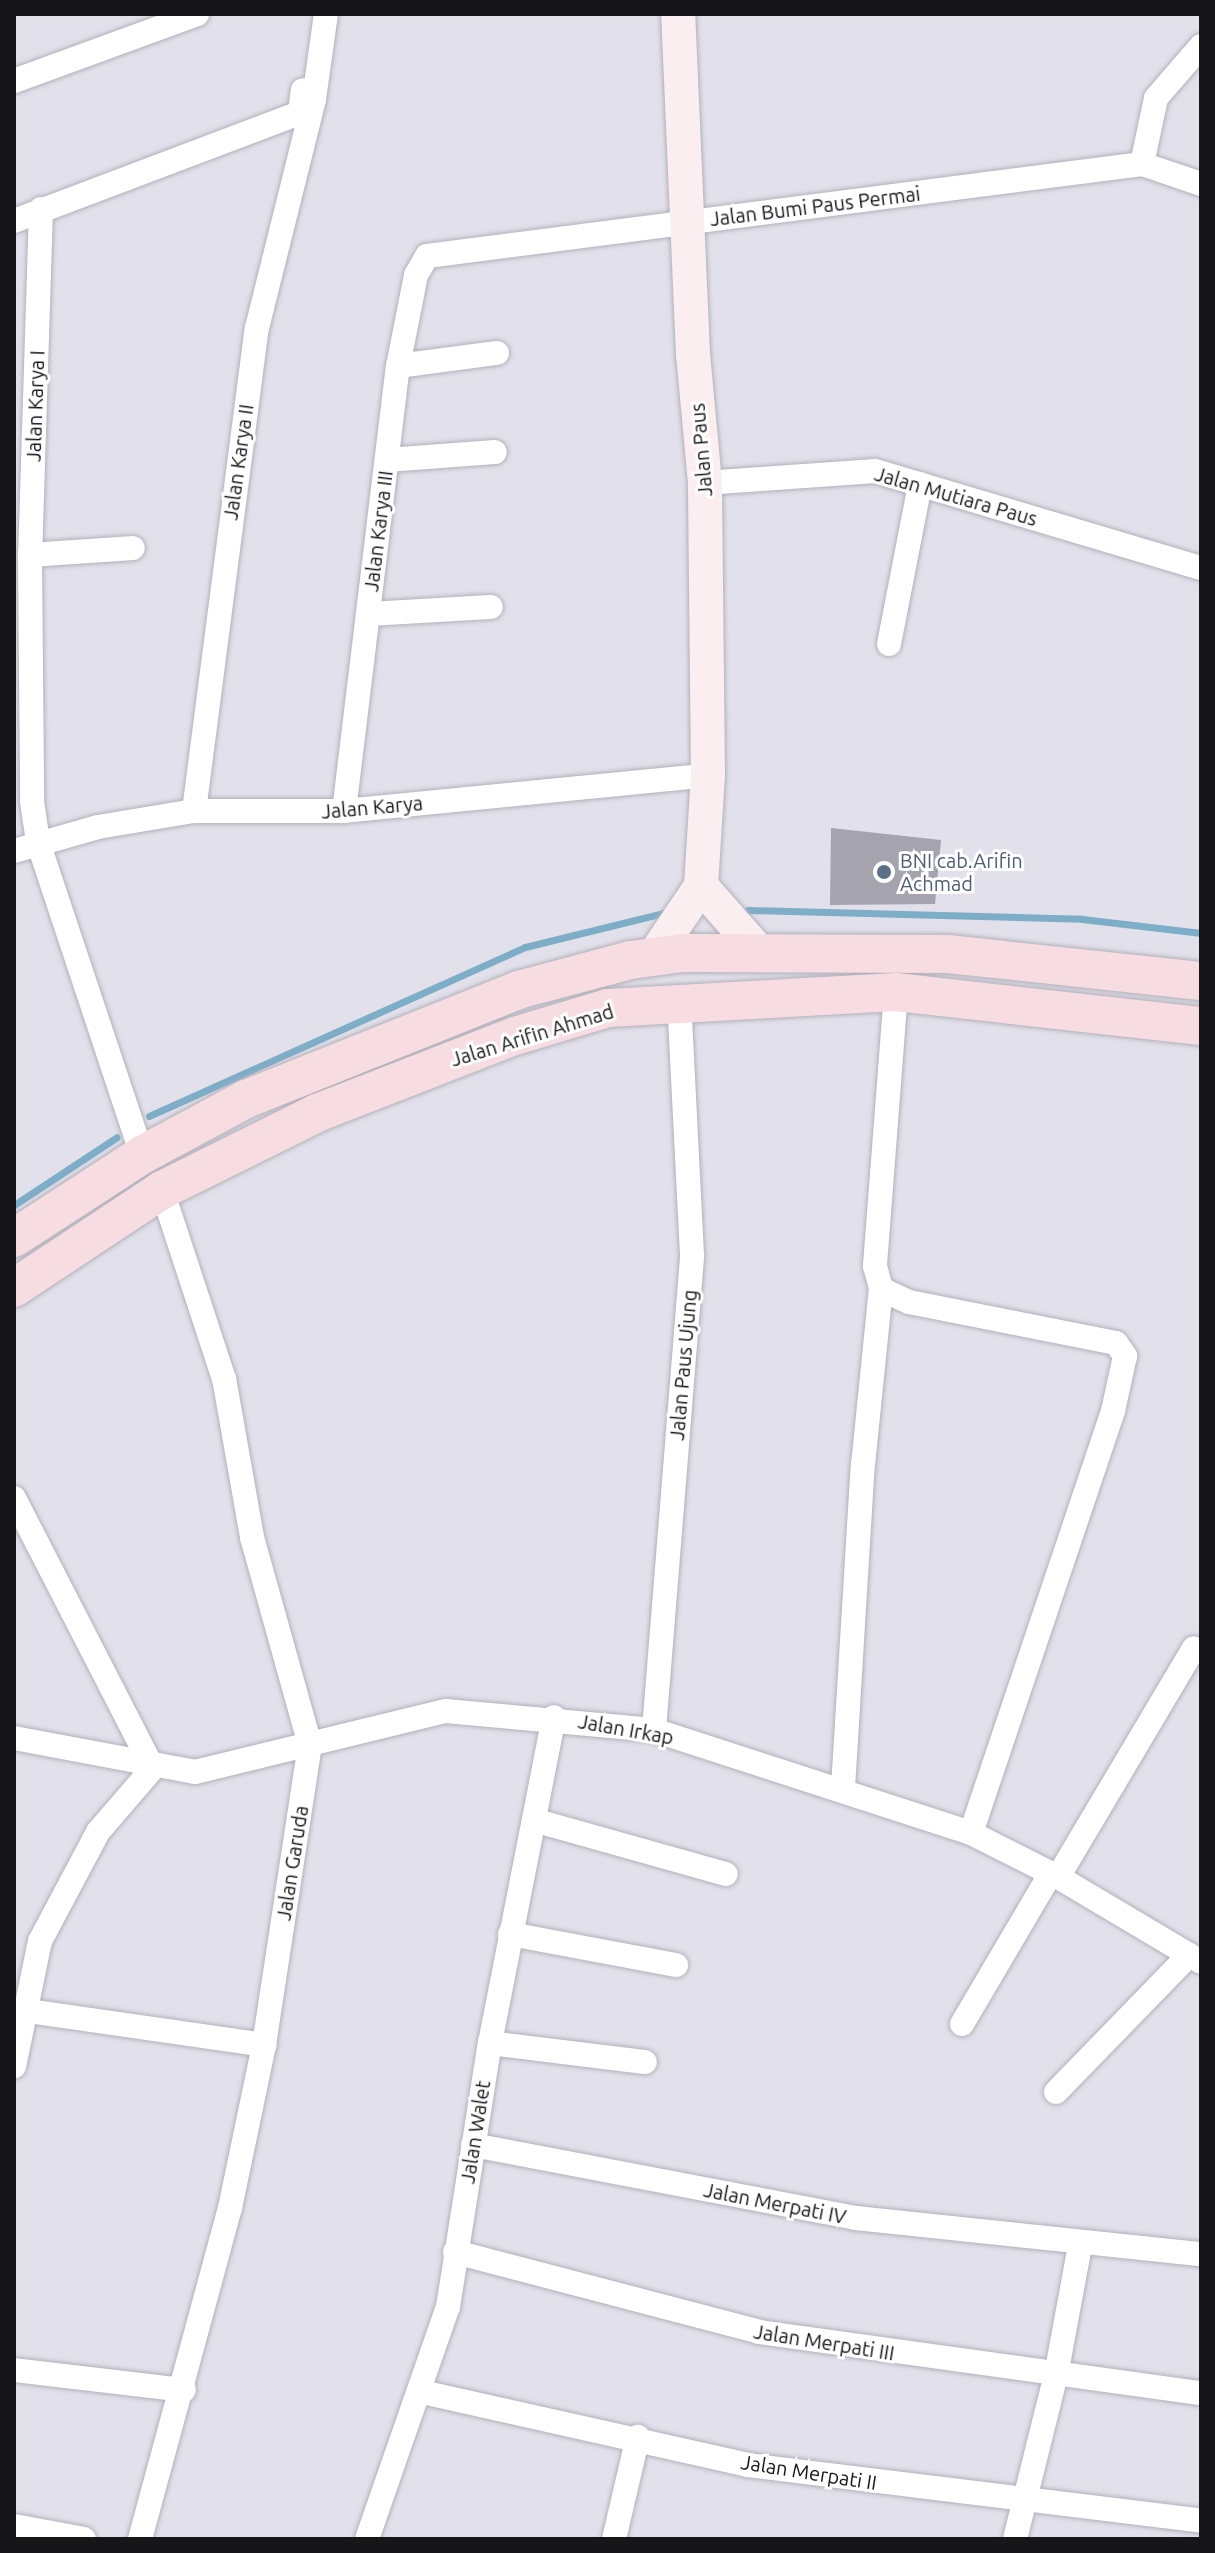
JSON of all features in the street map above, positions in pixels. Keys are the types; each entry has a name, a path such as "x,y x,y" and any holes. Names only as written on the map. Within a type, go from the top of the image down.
{"main road":[{"name":"Jalan Paus","path":"678,14 686,223 705,483 708,775 701,886"},
{"path":"653,957 701,886 761,954"},
{"name":"Jalan Arifin Ahmad","path":"14,1238 142,1155 246,1099 381,1041 569,974 653,957 948,954 1201,981"},
{"name":"Jalan Arifin Ahmad","path":"14,1288 162,1190 317,1113 501,1041 608,1008 679,1000 896,992 1201,1026"}],"street":[{"path":"14,81 197,14"},
{"path":"14,221 300,113 310,14"},
{"name":"Jalan Karya II","path":"194,811 257,328 310,118 326,14"},
{"path":"1142,164 1156,98 1201,46"},
{"name":"Jalan Bumi Paus Permai","path":"427,256 1142,164 1201,184"},
{"name":"Jalan Karya I","path":"38,842 27,724 41,209"},
{"name":"Jalan Karya III","path":"344,811 398,366 416,275 427,256"},
{"path":"398,366 497,353"},
{"path":"387,460 495,452"},
{"name":"Jalan Mutiara Paus","path":"705,483 852,469 920,484 1201,568"},
{"path":"889,644 920,484"},
{"path":"30,555 133,548"},
{"path":"368,614 491,607"},
{"name":"Jalan Karya","path":"14,851 38,842 194,811 344,811 708,775"},
{"path":"38,842 142,1155"},
{"path":"843,1788 863,1465 881,1289 875,1266 896,992"},
{"name":"Jalan Paus Ujung","path":"654,1730 692,1255 679,1000"},
{"name":"Jalan Garuda","path":"140,2539 184,2390 264,2045 310,1745 252,1537 224,1379 162,1190"},
{"path":"881,1289 909,1302 1116,1343 1125,1356 1113,1411 971,1833"},
{"path":"14,1498 153,1768 70,1877 40,1941 22,2010 14,2066"},
{"path":"962,2024 1194,1648"},
{"name":"Jalan Irkap","path":"14,1738 153,1768 195,1772 446,1711 554,1717 654,1730 843,1788 971,1833 1054,1875 1195,1959"},
{"name":"Jalan Walet","path":"367,2539 446,2318 490,2043 510,1934 537,1821 554,1717"},
{"path":"537,1821 726,1874"},
{"path":"510,1934 676,1965"},
{"path":"1056,2092 1195,1959"},
{"path":"22,2010 264,2045"},
{"path":"490,2043 645,2062"},
{"name":"Jalan Merpati IV","path":"473,2145 856,2218 1080,2245 1201,2254"},
{"path":"1015,2539 1056,2375 1080,2245"},
{"name":"Jalan Merpati III","path":"455,2252 759,2332 1201,2393"},
{"path":"14,2370 184,2390"},
{"name":"Jalan Merpati II","path":"422,2392 638,2437 762,2467 1201,2521"},
{"path":"614,2539 638,2437"},
{"path":"14,2526 84,2539"}],"building":[{"name":"BNI cab.Arifin Achmad","path":"831,828 941,840 935,904 830,905"}],"waterway":[{"path":"748,910 1082,919 1201,933"},
{"path":"149,1116 525,947 663,913"},
{"path":"14,1205 117,1137"}],"place":[{"name":"BNI cab.Arifin Achmad","path":"884,872"}]}
